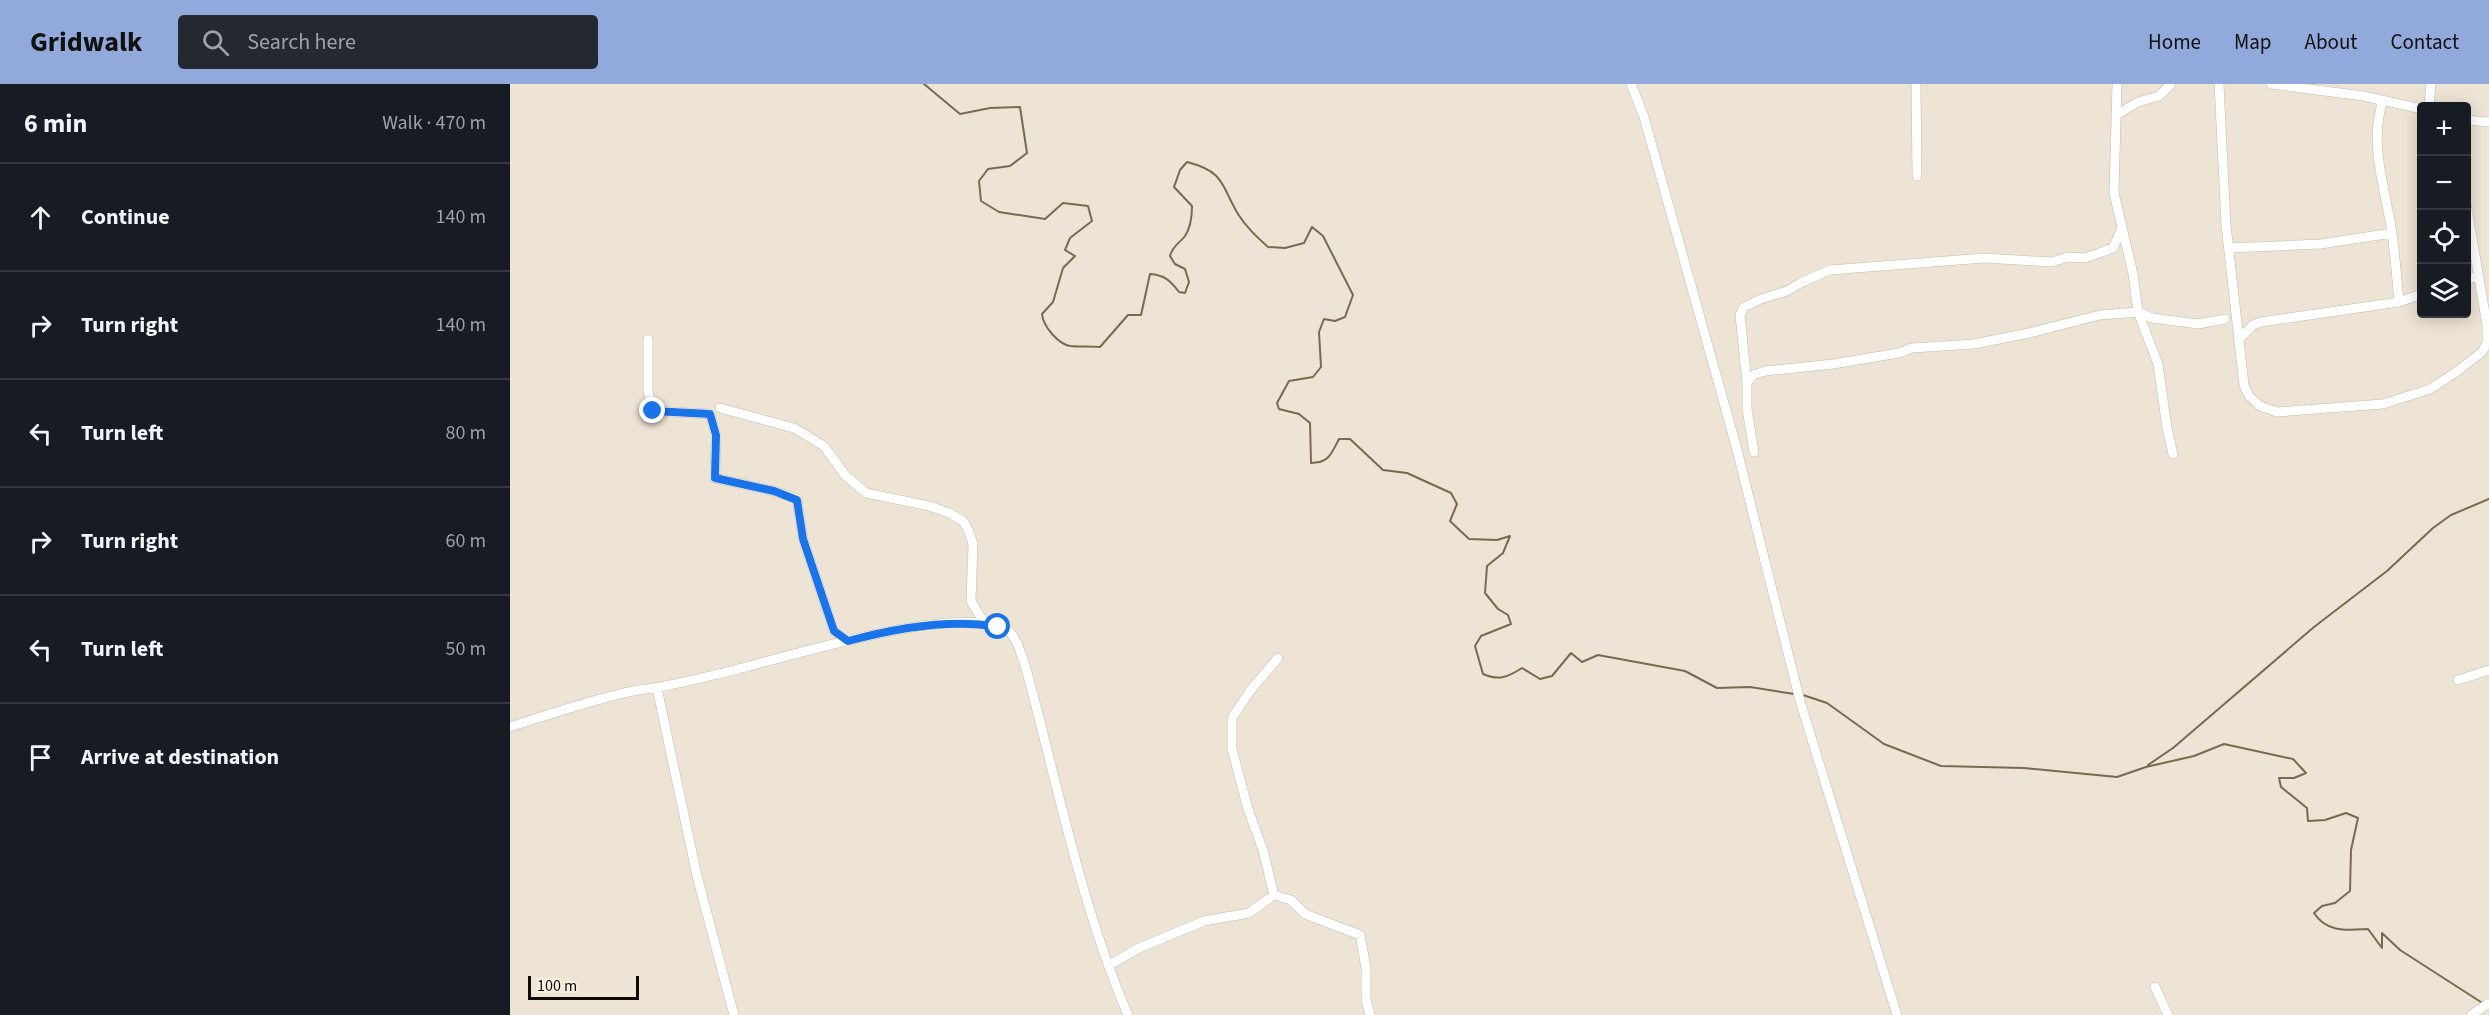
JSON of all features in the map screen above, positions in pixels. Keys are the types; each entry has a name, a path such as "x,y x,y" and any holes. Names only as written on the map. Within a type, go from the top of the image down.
{"street":[{"path":"1631,84 1644,117 1723,399 1800,701 1897,1015"},
{"path":"1916,84 1917,176"},
{"path":"2116,84 2114,193 2133,274 2138,312 2158,364 2173,454"},
{"path":"2115,115 2138,102 2159,96 2171,84"},
{"path":"2218,84 2229,248 2238,340 2244,385 2249,396 2260,406 2277,412 2293,413 2383,404 2430,389 2481,352 2487,343 2485,302 2478,276 2467,210"},
{"path":"2271,84 2363,96 2417,108"},
{"path":"2429,102 2431,84"},
{"path":"2383,101 2377,119 2377,147 2392,233 2399,302"},
{"path":"2471,120 2489,122"},
{"path":"1754,452 1747,409 1747,383 1740,315 1744,307 1787,291 1830,270 1984,258 2052,262 2068,258 2085,258 2113,248 2122,228"},
{"path":"2229,248 2321,244 2392,233"},
{"path":"2471,278 2478,276"},
{"path":"2238,340 2253,325 2261,322 2399,302 2417,295"},
{"path":"1747,383 1753,375 1765,371 1833,364 1899,353 1912,348 1974,344 2100,315 2138,312 2152,318 2198,324 2225,319"},
{"path":"648,339 648,391 653,411 710,414 716,435 715,478 774,491 797,500 803,539 834,631 848,641"},
{"path":"720,408 794,428 824,446 845,475 866,493 929,506 963,521 973,544 971,602 985,624"},
{"path":"510,727 635,690 657,688 848,641 963,622 1006,629 1010,633 1027,672 1070,840 1109,965 1128,1015"},
{"path":"1274,895 1263,850 1248,809 1232,749 1232,718 1250,691 1278,658"},
{"path":"2458,680 2489,670"},
{"path":"657,688 697,876 734,1015"},
{"path":"1109,965 1139,948 1204,921 1249,913 1274,895"},
{"path":"1274,895 1291,900 1305,914 1360,935 1366,968 1365,1000 1370,1015"},
{"path":"2155,987 2168,1015"},
{"path":"2474,1013 2489,1002"}],"waterway":[{"path":"924,84 960,114 990,108 1020,107 1027,153 1010,166 988,169 979,181 981,201 999,212 1045,219 1063,203 1088,206 1092,221 1070,238 1065,250 1075,256 1063,268 1053,302 1042,314 1048,329 1065,345 1100,347 1128,315 1141,315 1150,274 1163,277 1170,281 1179,292 1185,293 1189,282 1185,269 1175,264 1170,256 1174,247 1185,236 1191,221 1192,206 1174,187 1180,170 1187,162 1216,175 1241,219 1268,247 1285,248 1304,243 1312,227 1323,236 1353,295 1345,317 1335,321 1324,319 1319,332 1321,367 1313,377 1289,381 1277,403 1279,409 1299,414 1310,423 1311,463 1326,459 1339,439 1350,439 1383,470 1407,473 1451,493 1457,504 1450,521 1469,539 1497,540 1510,536 1503,553 1487,566 1485,593 1498,609 1508,615 1511,624 1481,636 1475,646 1483,674 1503,677 1522,668 1540,679 1552,676 1571,653 1582,662 1598,655 1685,671 1717,688 1750,687 1794,694"},
{"path":"2148,765 2173,748 2314,627 2387,571 2433,528 2451,515 2489,499"},
{"path":"1800,694 1827,703 1884,744 1941,766 2024,768 2117,777 2146,767 2194,756 2224,744 2293,759 2306,773 2294,778 2279,778 2281,787 2307,808 2308,821 2325,820 2346,813 2358,818 2351,850 2350,891 2335,903 2322,906 2314,913 2331,927 2345,930 2368,929 2382,948 2382,933 2400,950 2484,1004"}],"route":[{"path":"653,411 710,414 716,435 715,478 774,491 797,500 803,539 834,631 848,641 963,622 998,627"}]}
